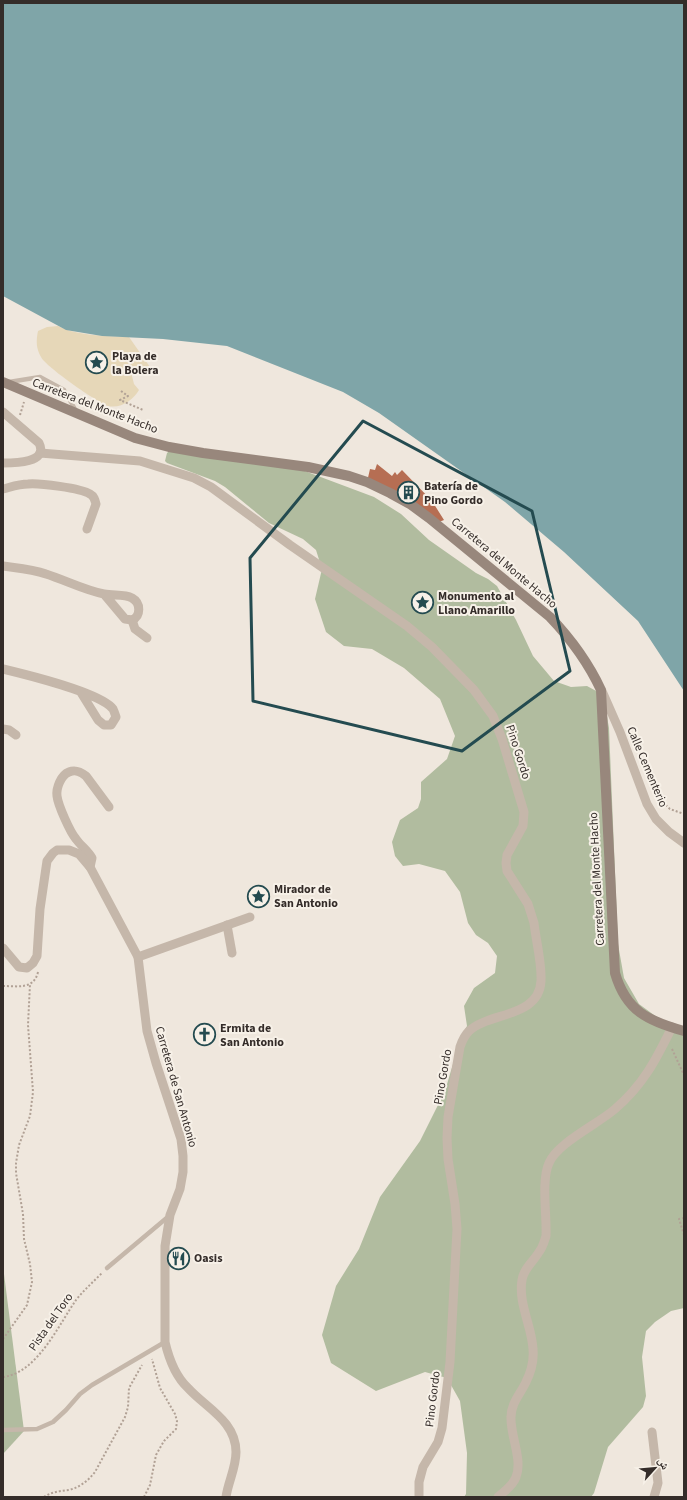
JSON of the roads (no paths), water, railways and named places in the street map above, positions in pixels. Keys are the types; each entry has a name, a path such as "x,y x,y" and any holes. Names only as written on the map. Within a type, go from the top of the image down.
{"main road":[{"name":"Carretera del Monte Hacho","path":"4,383 136,438 169,447 328,470 367,482 410,504 429,518 550,617 579,651 601,690 615,973 619,988 637,1011 650,1019 684,1031"}],"street":[{"path":"3,412 39,443 41,450 34,460 3,463"},
{"name":"Pino Gordo","path":"40,453 140,461 194,478 211,487 290,545 407,626 432,647 474,690 493,716 502,739 524,812 523,826 507,855 507,871 532,913 541,982 538,993 532,1002 523,1008 475,1026 468,1032 460,1047 448,1116 447,1138 448,1159 455,1204 456,1229 450,1362 442,1428 438,1442 423,1467 419,1482 419,1497"},
{"path":"3,489 39,483 90,494 95,500 96,504 88,529"},
{"path":"3,566 24,568 104,594 127,597 136,602 139,612 138,616 132,620 125,619 104,594"},
{"path":"132,620 135,629 147,638"},
{"path":"3,669 30,675 80,691"},
{"name":"Calle Cementerio","path":"601,690 648,804 656,819 684,843"},
{"path":"3,729 9,730 16,735"},
{"path":"90,867 92,858 72,834 58,800 57,790 61,780 70,772 82,772 109,807"},
{"name":"Carretera de San Antonio","path":"3,948 19,967 27,968 33,963 36,956 40,908 47,861 53,852 62,849 74,851 90,867 138,957 148,1031 156,1063 181,1139 183,1156 183,1172 180,1189 170,1215 165,1246 164,1342 168,1355 179,1378 223,1420 230,1429 236,1451 236,1463 226,1497"},
{"path":"138,957 250,917"},
{"path":"227,925 232,953"},
{"path":"498,1497 511,1486 516,1477 518,1467 511,1417 513,1405 527,1381 532,1366 534,1350 522,1291 522,1280 526,1270 543,1245 546,1236 545,1175 549,1162 558,1150 614,1110 638,1087 658,1058 672,1027"},
{"path":"652,1432 658,1483 654,1497"}],"lane":[{"path":"4,383 40,377 64,390 78,414"},
{"path":"107,1268 170,1215"},
{"path":"3,1430 36,1429 53,1422 80,1394 92,1384 164,1342"}],"water":[{"path":"3,3 684,3 684,691 638,621 564,552 505,502 379,413 343,392 227,346 163,339 102,336 66,330 3,296"}],"place":[{"name":"Playa de la Bolera","path":"97,363"},
{"name":"Batería de Pino Gordo","path":"408,493"},
{"name":"Monumento al Llano Amarillo","path":"422,603"},
{"name":"Mirador de San Antonio","path":"258,896"},
{"name":"Ermita de San Antonio","path":"204,1035"},
{"name":"Oasis","path":"178,1258"}]}
